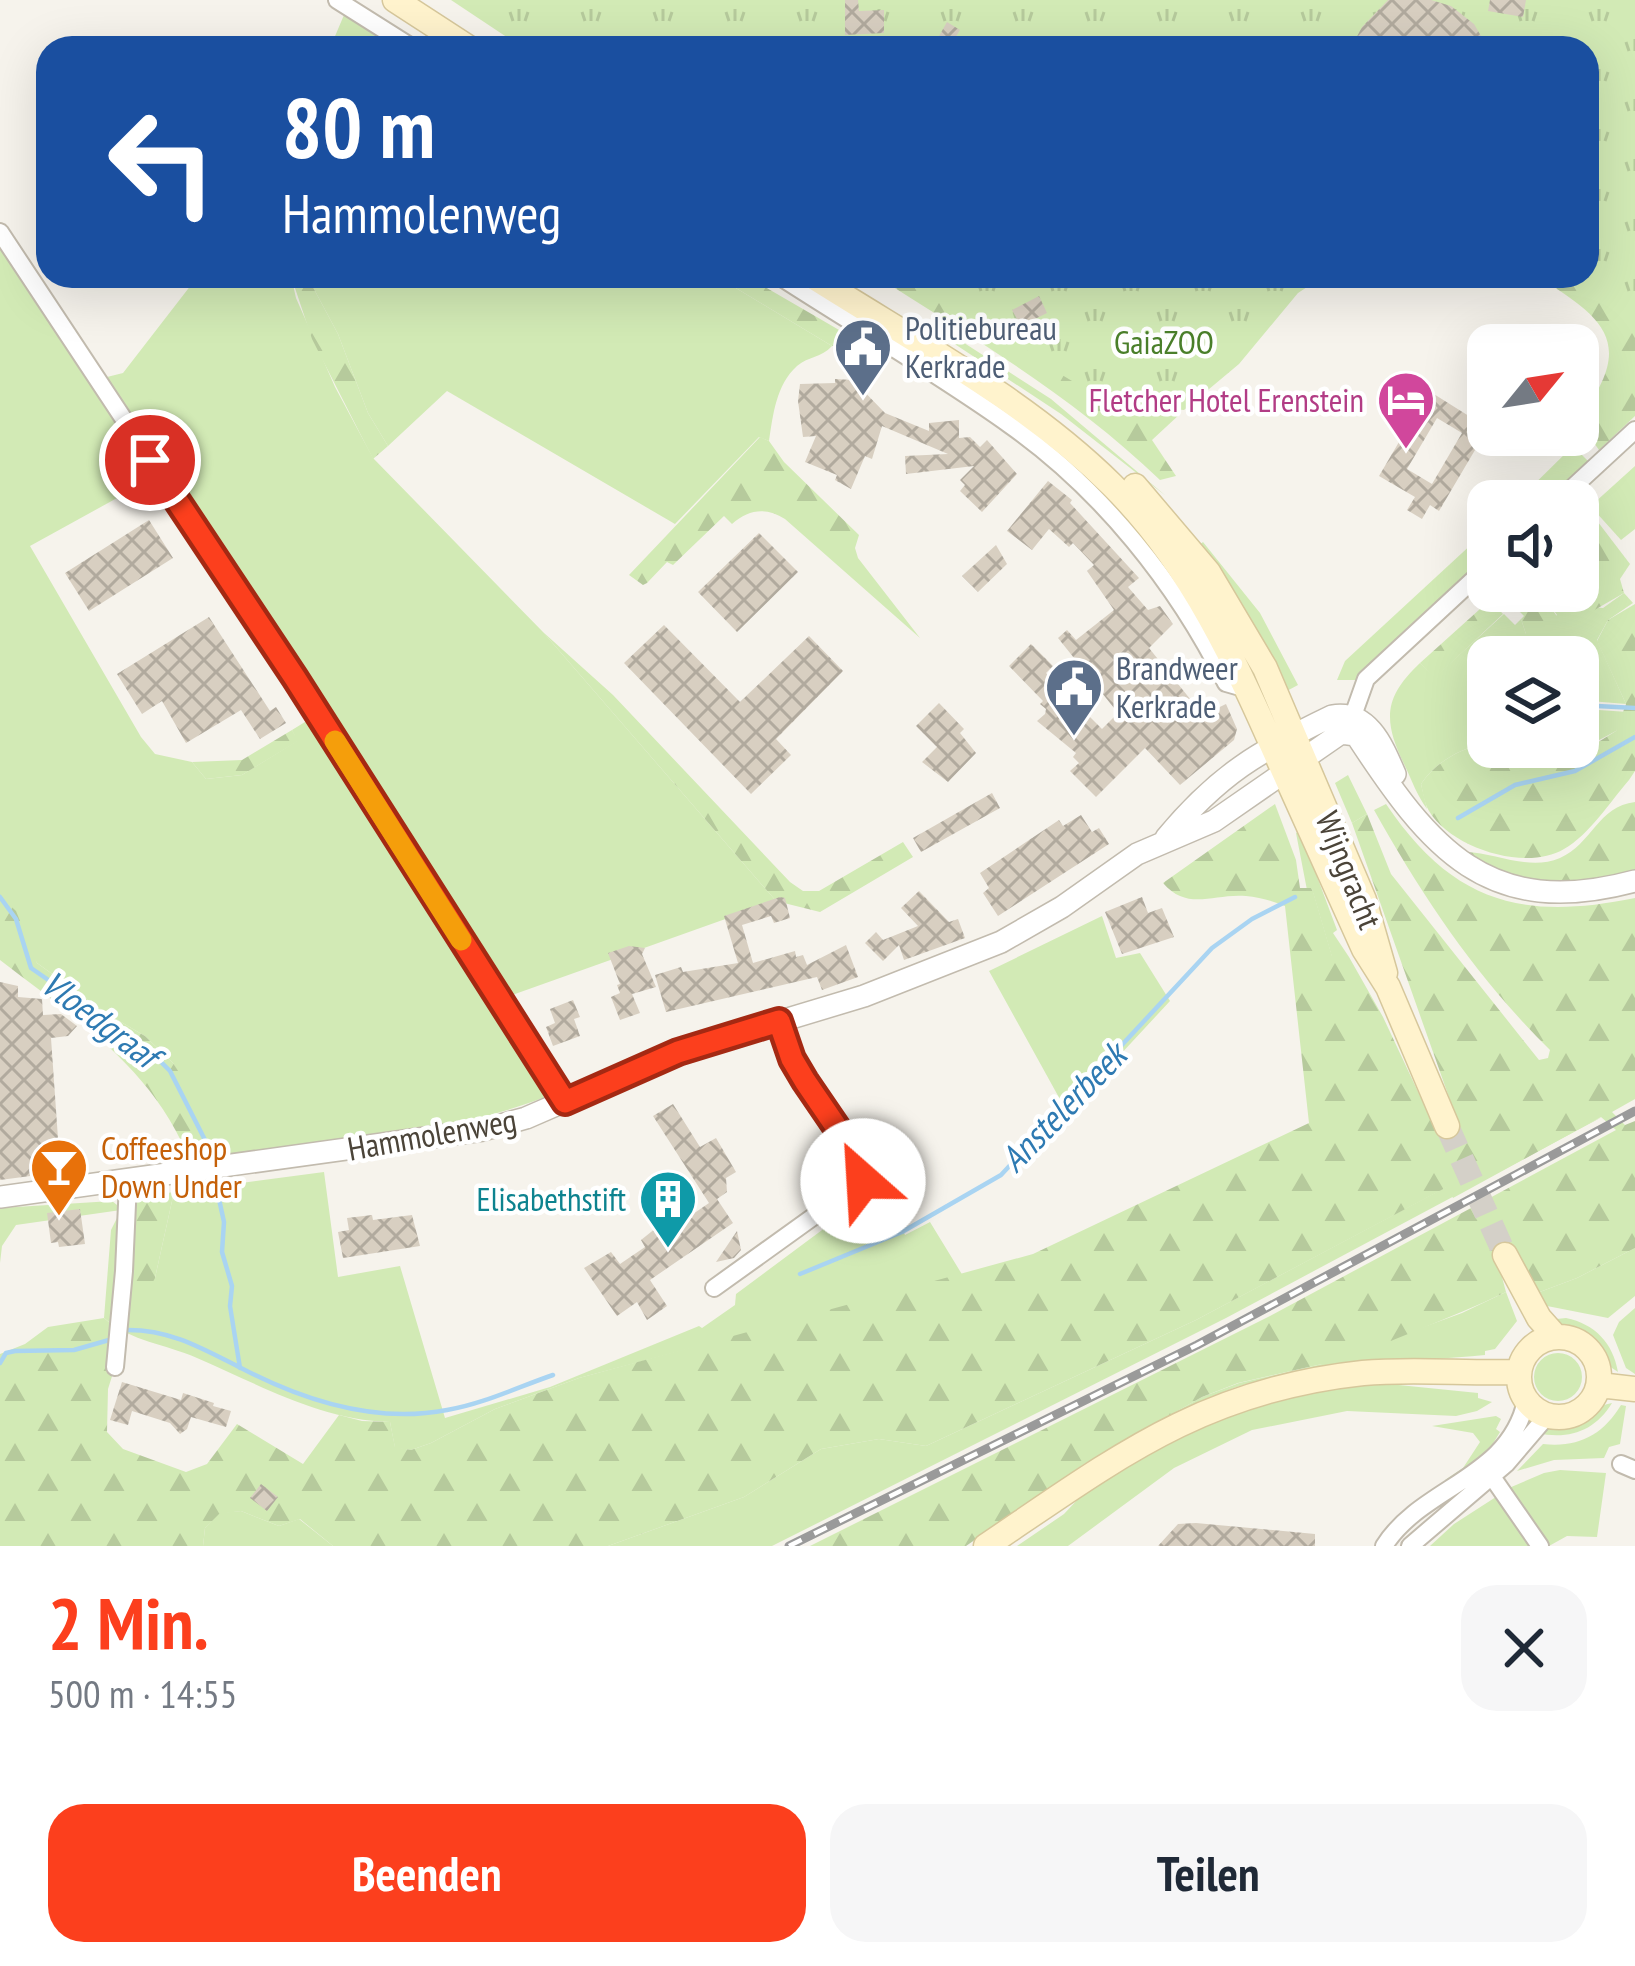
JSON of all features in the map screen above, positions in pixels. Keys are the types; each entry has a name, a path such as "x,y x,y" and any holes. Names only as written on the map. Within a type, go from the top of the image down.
{"main road":[{"path":"395,0 450,36"},
{"path":"830,288 1034,420 1115,488 1196,592 1246,689 1288,751"},
{"path":"850,288 874,317 1045,409 1136,487 1226,598 1265,668 1288,751"},
{"name":"Wijngracht","path":"1288,751 1364,949 1388,987 1447,1126"},
{"path":"1505,1255 1538,1318 1556,1336"},
{"path":"1517,1282 1532,1347"},
{"path":"1556,1336 1589,1350 1596,1361 1599,1385 1588,1405 1569,1416 1537,1408 1519,1372 1532,1347 1556,1336"},
{"path":"986,1546 1158,1433 1244,1397 1291,1384 1366,1373 1519,1372"},
{"path":"1599,1385 1635,1389"}],"street":[{"path":"337,0 394,36"},
{"path":"0,232 36,286"},
{"path":"37,288 295,678 565,1102"},
{"path":"807,288 874,317"},
{"path":"1581,480 1635,430"},
{"path":"1288,751 1333,736 1350,723 1366,679 1467,585"},
{"name":"Hammolenweg","path":"0,1197 483,1130 565,1102 678,1052 865,997 1001,942 1165,839 1199,799 1245,760 1288,751 1324,720 1350,723"},
{"path":"1350,723 1381,775 1441,846 1473,869 1510,886 1568,893 1635,881"},
{"path":"714,1288 863,1181 863,1166 792,1059 779,1021"},
{"path":"115,1367 128,1182"},
{"path":"1410,1546 1489,1472 1537,1408"},
{"path":"1384,1546 1399,1526 1489,1472"},
{"path":"1489,1472 1540,1546"}],"green space":[{"path":"451,0 1635,0 1635,299 1628,306 1599,283 1599,36 505,36"},
{"path":"344,15 376,36 335,36"},
{"path":"0,232 157,476 30,546 141,737 155,754 192,762 206,779 242,775 297,741 292,730 313,717 545,1097 428,1129 226,1158 173,1063 145,1036 37,963 19,920 0,896"},
{"path":"1599,266 1635,274 1635,416 1599,450 1599,387 1609,353 1599,324 1555,288 1599,288"},
{"path":"189,288 294,288 335,387 373,458 543,632 776,901 498,1000 107,377 123,373"},
{"path":"295,288 313,288 338,334 368,413 388,446 373,459 312,339"},
{"path":"313,288 736,288 832,346 801,363 784,382 769,441 759,437 675,524 447,391 388,446 368,413 338,334"},
{"path":"736,288 767,288 846,334 840,346 832,346"},
{"path":"895,288 954,288 1182,405 1180,414 1152,440 1176,476 1160,480 1094,422"},
{"name":"GaiaZOO","path":"944,288 1306,288 1239,364 1184,410 1126,404 1094,393 1050,367"},
{"path":"941,328 1051,399 1166,496 1061,414 938,333"},
{"path":"760,437 859,535 858,558 920,638 785,519 764,511 732,524 724,516 673,565 667,562 643,585 629,575"},
{"path":"1563,456 1583,456 1589,462 1569,480 1538,480"},
{"path":"1635,466 1635,529 1621,540 1599,516 1599,499"},
{"path":"1599,523 1630,564 1620,579 1624,593 1599,607"},
{"path":"1203,542 1260,613 1298,685 1283,693 1199,545"},
{"path":"1467,548 1467,574 1357,680 1337,680 1345,661"},
{"path":"1624,593 1633,603 1608,620 1599,636 1480,636 1504,614 1515,625 1521,619 1526,634 1557,615 1555,612 1599,612"},
{"path":"1635,604 1635,771 1629,780 1591,827 1564,849 1548,855 1510,857 1454,836 1427,808 1421,784 1459,752 1467,749 1467,768 1599,768 1599,742 1616,731 1626,704 1599,645 1608,620"},
{"path":"1477,612 1503,614 1480,636 1467,636 1467,648 1435,678 1420,663"},
{"path":"1520,612 1554,612 1560,636 1528,636"},
{"path":"543,632 613,695 803,891 819,891 903,842 913,857 820,912 776,901"},
{"path":"1599,644 1626,704 1599,702"},
{"path":"1467,648 1467,748 1434,769 1421,784 1427,809 1398,750 1390,711 1399,688 1420,663 1435,677"},
{"path":"1599,710 1628,712 1616,731 1599,740"},
{"path":"292,730 298,741 242,775 206,779 192,762 242,760"},
{"path":"1348,775 1367,814 1352,823 1335,783"},
{"path":"1635,802 1635,873 1548,881 1508,873 1466,852 1548,862 1571,852 1612,810"},
{"path":"1275,804 1296,860 1300,888 1312,888 1332,956 1349,957 1435,1128 1455,1122 1456,1117 1352,823 1367,814 1391,874 1539,1060 1548,1058 1550,1050 1453,936 1374,810 1386,804 1437,864 1493,897 1558,907 1635,898 1635,1099 1612,1112 1625,1125 1635,1121 1635,1248 1537,1293 1499,1266 1506,1292 1484,1302 1328,1369 1322,1364 1238,1383 1202,1397 1084,1464 966,1546 810,1546 1270,1316 1616,1130 1601,1117 1453,1198 1447,1187 1196,1320 926,1446 879,1439 821,1449 744,1497 608,1546 333,1546 300,1519 279,1526 241,1511 219,1514 205,1528 203,1546 0,1546 0,1354 48,1327 104,1318 123,1334 133,1198 174,1192 155,1278 125,1335 108,1389 107,1432 123,1449 186,1472 207,1464 237,1424 303,1464 339,1415 390,1422 395,1447 411,1450 495,1409 579,1378 1033,1254 1309,1123 1285,906 1246,896 1192,899 1163,883"},
{"path":"1300,831 1337,930 1333,933 1349,957 1332,957 1312,889 1307,890 1296,833"},
{"path":"0,896 16,911 37,963 145,1036 173,1063 217,1132 225,1158 191,1164 176,1131 135,1073 84,1025 0,960"},
{"path":"1102,916 1116,958 1140,953 1170,1001 1067,1112 989,971"},
{"path":"1602,1117 1226,1318 772,1546 608,1546 744,1497 821,1449 879,1439 926,1446 1196,1320 1448,1186"},
{"path":"324,1172 338,1277 400,1266 445,1418 550,1387 702,1328 735,1305 736,1294 884,1184 905,1235 930,1222 963,1276 579,1378 495,1409 411,1450 395,1448 390,1422 339,1415 291,1399 138,1338 104,1318 111,1230 121,1210 16,1225 2,1246 0,1263 0,1208 112,1201 122,1209 155,1278 174,1192"},
{"path":"1635,1248 1635,1296 1608,1318 1542,1305 1537,1293"},
{"path":"1506,1292 1517,1321 1485,1355 1337,1368 1250,1383 1138,1433 1202,1397 1239,1383 1322,1364"},
{"path":"1635,1308 1635,1374 1626,1368 1613,1335"},
{"path":"1566,1318 1601,1336 1618,1372 1587,1338 1547,1320"},
{"path":"1558,1353 1575,1360 1582,1377 1575,1394 1558,1401 1541,1394 1534,1377 1541,1360"},
{"path":"1379,1383 1478,1393 1478,1398 1492,1402 1456,1416 1347,1411 1252,1430 1174,1468 1068,1546 1017,1546 1064,1514 1094,1482 1202,1421 1310,1391"},
{"path":"1612,1403 1580,1431 1537,1433 1576,1421"},
{"path":"1621,1405 1626,1406 1620,1444 1609,1447 1604,1458 1554,1460 1517,1471 1543,1444 1567,1444 1598,1432"},
{"path":"1501,1419 1496,1429 1500,1432 1486,1455 1447,1484 1445,1480 1463,1468 1480,1442 1473,1433 1432,1426"},
{"path":"1560,1470 1606,1473 1597,1537 1567,1536 1549,1546 1509,1488"},
{"path":"1499,1495 1534,1546 1430,1546 1454,1524"},
{"path":"241,1511 279,1526 299,1519 333,1546 203,1546 205,1528 219,1513"}],"building":[{"path":"845,0 858,0 859,11 884,10 884,33 845,35"},
{"path":"1388,0 1431,0 1451,6 1481,36 1357,36"},
{"path":"1490,0 1526,0 1523,17 1488,11"},
{"path":"947,22 960,30 956,36 939,36"},
{"path":"1039,296 1047,313 1021,326 1012,310"},
{"path":"835,379 853,380 885,413 929,431 929,423 959,420 959,438 970,437 980,447 987,440 1017,474 982,512 960,491 965,485 960,480 974,466 906,474 905,456 948,454 882,426 872,459 865,456 851,489 835,480 837,475 805,462 816,436 803,437 800,384 835,383"},
{"name":"Fletcher Hotel Erenstein","path":"1429,391 1467,415 1467,456 1471,456 1439,511 1430,505 1422,519 1407,510 1415,497 1379,476","holes":["1437,418 1462,433 1432,484 1407,469"]},
{"path":"1048,481 1072,500 1139,578 1128,587 1148,610 1160,606 1173,624 1149,648 1203,715 1226,704 1237,729 1234,740 1180,785 1145,748 1096,797 1070,771 1079,763 1073,757 1076,753 1037,721 1045,714 1043,701 1009,666 1031,644 1053,666 1046,673 1102,729 1118,713 1058,638 1067,630 1076,640 1114,610 1087,571 1094,565 1073,543 1069,547 1049,529 1032,550 1007,531"},
{"path":"149,520 173,558 89,611 65,573"},
{"path":"759,533 798,572 737,632 698,592"},
{"path":"996,545 1007,564 978,592 962,576"},
{"path":"209,617 270,711 276,707 286,723 260,739 241,710 186,743 162,701 142,714 117,674"},
{"path":"664,625 740,702 809,636 843,671 776,739 791,755 751,794 624,663"},
{"path":"939,703 964,729 960,733 976,753 948,782 922,762 937,747 916,726"},
{"path":"992,793 1000,808 921,852 913,838"},
{"path":"1081,815 1092,832 1099,828 1109,844 998,916 983,893 989,888 980,873 1059,820 1063,826"},
{"path":"919,891 949,922 958,919 965,938 904,960 899,945 883,961 865,943 876,932 883,940 918,926 901,908"},
{"path":"1142,897 1148,913 1162,908 1174,937 1122,954 1105,912"},
{"path":"785,898 790,918 774,923 771,916 742,925 753,963 795,951 807,965 846,945 858,977 822,990 817,977 666,1012 655,975 681,967 683,972 738,963 724,916"},
{"path":"629,946 645,948 642,954 656,987 632,994 640,1013 620,1020 611,997 620,993 620,984 608,953"},
{"path":"0,982 18,986 18,997 42,999 43,1015 61,1014 77,1026 68,1036 51,1038 59,1153 35,1155 38,1175 0,1180"},
{"path":"573,1000 580,1017 574,1019 580,1036 553,1046 546,1027 555,1023 550,1009"},
{"name":"Elisabethstift","path":"673,1104 700,1147 716,1138 736,1172 726,1178 727,1192 717,1199 733,1223 650,1280 667,1306 647,1320 637,1302 617,1316 584,1268 611,1252 620,1264 645,1247 641,1240 671,1216 677,1225 709,1203 653,1116"},
{"path":"80,1209 85,1244 59,1247 58,1242 51,1243 47,1213"},
{"path":"372,1215 373,1220 412,1215 420,1246 343,1258 338,1232 349,1230 347,1218"},
{"path":"737,1231 741,1250 734,1258 716,1262"},
{"path":"122,1382 181,1400 183,1393 214,1403 231,1411 226,1427 191,1417 180,1434 170,1423 132,1411 128,1425 110,1420"},
{"path":"261,1484 278,1497 267,1511 250,1498"},
{"path":"1178,1524 1315,1534 1315,1546 1158,1546"}],"waterway":[{"path":"1599,706 1635,708"},
{"name":"Anstelerbeek","path":"1458,818 1515,785 1575,771 1635,737"},
{"name":"Vloedgraaf","path":"0,897 16,919 31,968 148,1049 170,1071 205,1140"},
{"name":"Anstelerbeek","path":"800,1274 902,1232 1001,1175 1212,948 1252,919 1295,897"},
{"name":"Vloedgraaf","path":"217,1190 240,1368"},
{"name":"Anstelerbeek","path":"128,1330 173,1337 290,1390 367,1412 447,1410 553,1375"},
{"name":"Anstelerbeek","path":"0,1363 6,1353 15,1351 74,1350 109,1340"}],"tunnel":[{"path":"1447,1126 1505,1255"}],"railway":[{"path":"789,1546 1197,1345 1635,1111"}],"slow traffic":[{"path":"335,741 461,940"}],"place":[{"name":"Politiebureau Kerkrade","path":"863,398"},
{"name":"Fletcher Hotel Erenstein","path":"1406,451"},
{"name":"Brandweer Kerkrade","path":"1074,738"},
{"name":"Coffeeshop Down Under","path":"59,1218"},
{"name":"Elisabethstift","path":"668,1250"}],"route":[{"path":"150,460 565,1102 678,1052 779,1021 792,1059 863,1166 863,1181"}]}
